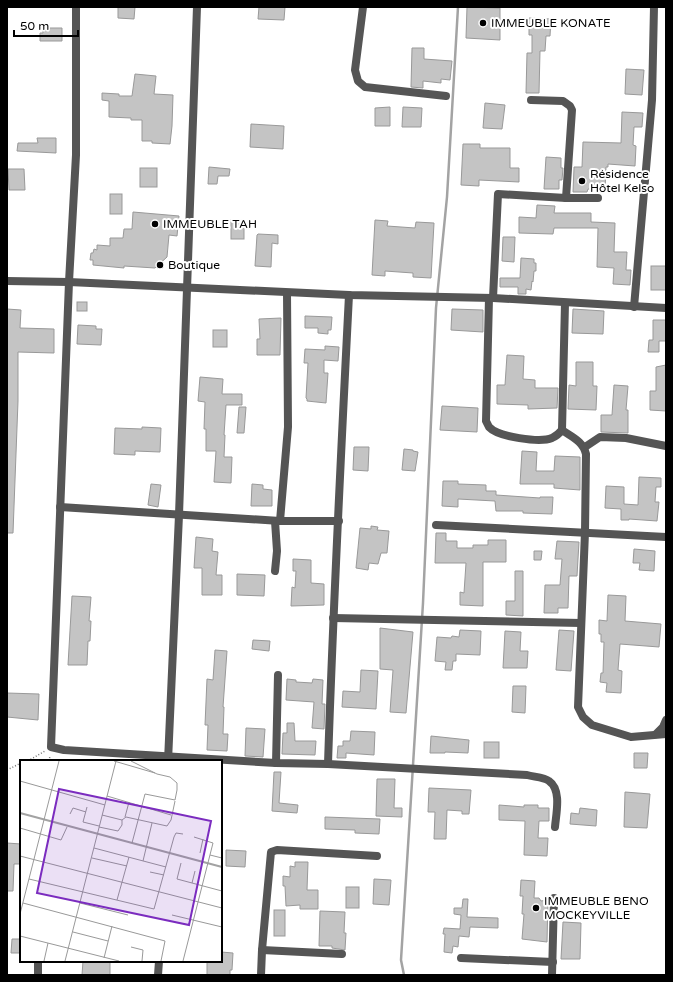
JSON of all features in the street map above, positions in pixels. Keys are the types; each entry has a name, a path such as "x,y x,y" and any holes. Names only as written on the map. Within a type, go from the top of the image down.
{"street":[{"path":"76,7 76,155 68,282 51,747 64,750 211,760"},
{"path":"168,758 179,515 197,7"},
{"path":"363,7 355,70 358,81 365,88 446,96"},
{"path":"634,307 652,95 654,7"},
{"path":"531,100 563,101 570,106 572,110 566,198"},
{"path":"565,303 562,430 557,436 550,439 529,439 510,437 490,428 486,421 491,298 498,194 566,198 598,198"},
{"path":"7,281 68,282 349,296 491,298 666,308"},
{"path":"275,570 278,521 288,427 287,293"},
{"path":"328,764 333,618 349,296"},
{"path":"562,430 585,446 586,454 585,532 578,707 583,717 592,726 631,737 666,734"},
{"path":"585,446 600,437 626,438 666,446"},
{"path":"60,507 278,521 339,521"},
{"path":"436,526 666,537"},
{"path":"333,618 581,623"},
{"path":"276,763 278,675"},
{"path":"656,734 663,728 666,720"},
{"path":"222,760 328,764 528,775 548,780 554,786 557,797 555,827"},
{"path":"261,975 271,852 277,850 377,856"},
{"path":"552,975 554,898"},
{"path":"262,950 342,954"},
{"path":"461,958 552,962"},
{"path":"38,962 38,975"},
{"path":"158,962 158,975"}],"path":[{"path":"30,760 51,747"},
{"path":"49,760 51,747"},
{"path":"7,770 20,764"}],"building":[{"path":"118,7 135,7 134,19 118,18"},
{"path":"259,7 285,7 284,20 258,19"},
{"name":"IMMEUBLE KONATE","path":"467,7 500,8 500,40 466,38"},
{"path":"529,18 551,19 550,36 546,36 545,51 540,51 539,93 526,93 527,53 532,53 532,35 529,35"},
{"path":"43,28 62,28 62,41 40,41 40,33 43,33"},
{"path":"412,48 424,48 424,59 452,61 450,80 441,79 441,83 423,81 423,88 411,87"},
{"path":"626,69 644,70 642,95 625,94"},
{"path":"135,74 156,76 154,94 173,95 170,144 142,141 142,120 109,117 109,101 102,100 102,93 119,94 119,96 132,96"},
{"path":"485,103 505,105 502,129 483,128"},
{"path":"390,107 390,126 375,126 375,108"},
{"path":"403,107 422,108 421,127 402,127"},
{"path":"622,112 643,113 642,127 634,127 633,145 636,146 635,166 608,164 608,167 606,167 605,190 588,189 587,192 573,192 574,167 582,167 583,142 621,143"},
{"path":"251,124 284,126 283,149 250,147"},
{"path":"37,138 56,138 56,153 17,151 18,143 38,143"},
{"path":"463,144 480,144 480,148 510,148 510,168 519,168 519,182 479,180 479,186 461,185"},
{"path":"546,157 561,158 561,168 563,168 562,180 559,180 559,189 544,189"},
{"path":"209,167 230,169 229,176 218,176 217,184 208,184"},
{"path":"140,168 157,168 157,187 140,187"},
{"path":"8,169 24,169 25,190 9,190"},
{"path":"110,194 122,194 122,214 110,214"},
{"path":"537,205 555,206 554,213 591,213 591,222 615,223 614,252 627,252 626,270 631,270 630,285 613,284 614,268 597,267 598,228 554,228 553,234 519,233 519,217 536,218"},
{"path":"133,212 179,216 177,236 169,235 167,257 155,268 124,266 124,268 93,265 93,260 90,260 91,253 93,253 94,249 97,250 97,245 110,246 110,238 123,238 124,229 132,229"},
{"path":"231,220 244,220 244,239 231,239"},
{"path":"375,220 388,221 387,226 415,228 416,222 434,223 431,278 413,277 413,273 385,271 385,276 372,275"},
{"path":"258,234 278,235 278,244 272,243 271,267 255,266"},
{"path":"503,237 515,237 514,262 502,261"},
{"path":"521,258 534,259 534,263 536,263 536,271 534,271 531,290 526,289 526,294 518,294 518,287 500,287 500,278 520,278"},
{"path":"651,266 666,266 666,290 651,290"},
{"path":"77,302 87,302 87,311 77,311"},
{"path":"7,309 21,310 20,328 54,329 54,353 18,352 18,401 13,533 7,533"},
{"path":"452,309 483,310 483,332 451,330"},
{"path":"573,309 604,311 603,334 572,333"},
{"path":"305,316 332,317 331,330 328,330 328,334 318,333 318,328 305,328"},
{"path":"281,318 280,355 257,355 257,339 260,339 259,319"},
{"path":"653,320 666,320 666,341 659,341 659,352 648,352 649,340 653,340"},
{"path":"78,325 96,326 96,329 102,329 101,345 77,344"},
{"path":"213,330 227,330 227,347 213,347"},
{"path":"325,346 339,347 338,361 324,360 324,373 328,373 326,403 307,401 308,363 304,363 305,349 325,350"},
{"path":"507,355 524,356 523,379 535,380 535,388 558,388 557,408 528,409 528,405 497,404 497,385 505,385"},
{"path":"576,362 593,362 593,386 597,386 596,410 568,409 569,385 576,386"},
{"path":"666,365 666,411 650,410 650,391 656,391 656,367"},
{"path":"200,377 223,379 222,394 242,394 242,405 226,405 224,457 232,457 231,483 214,482 216,451 206,451 206,429 204,429 205,402 198,401"},
{"path":"614,385 628,386 626,410 628,410 628,433 601,432 601,415 612,415"},
{"path":"442,406 478,408 477,432 440,430"},
{"path":"239,407 246,407 244,433 237,433"},
{"path":"142,427 161,428 160,452 135,451 135,455 114,454 115,428 142,429"},
{"path":"354,447 369,447 368,471 353,470"},
{"path":"404,449 418,452 415,471 402,470"},
{"path":"522,451 537,452 536,471 554,471 555,456 580,457 580,490 554,488 554,484 520,484"},
{"path":"639,477 661,478 661,487 656,487 655,502 659,502 657,521 629,519 621,520 621,509 605,508 606,486 624,487 624,504 638,505"},
{"path":"443,481 458,481 458,484 486,485 486,491 496,491 496,495 540,498 553,497 552,514 523,513 523,511 496,511 495,501 458,499 458,507 442,506"},
{"path":"151,484 161,485 158,507 148,505"},
{"path":"252,484 263,485 263,489 272,490 272,506 251,506"},
{"path":"371,526 378,527 377,530 389,531 387,553 381,553 378,564 369,563 368,570 356,568 360,528 371,529"},
{"path":"436,533 446,533 446,541 457,541 457,548 473,548 473,545 488,545 488,540 506,540 506,562 483,562 483,606 460,605 460,592 464,593 466,563 435,563"},
{"path":"196,537 213,539 212,551 218,552 216,575 222,575 222,595 202,595 202,568 194,568"},
{"path":"557,541 579,542 577,576 569,576 568,608 558,608 558,613 544,613 545,585 560,585 562,559 555,559"},
{"path":"634,549 655,551 654,571 639,570 640,563 633,563"},
{"path":"534,551 542,551 541,560 534,560"},
{"path":"293,559 311,560 311,583 324,584 324,605 291,606 292,587 295,588 296,571 293,571"},
{"path":"515,571 523,571 523,616 506,615 506,601 515,601"},
{"path":"237,574 265,575 264,596 237,595"},
{"path":"608,595 626,596 625,621 661,624 659,647 620,644 618,670 622,671 621,693 606,692 607,683 600,682 601,673 603,673 604,642 601,642 601,634 599,634 599,620 607,621"},
{"path":"72,596 91,597 89,621 91,621 90,641 88,641 87,665 68,665"},
{"path":"380,628 413,632 406,713 390,712 393,670 380,669"},
{"path":"460,630 481,631 480,655 456,654 456,661 453,661 452,670 445,670 446,662 435,661 437,637 459,637"},
{"path":"559,630 574,631 571,671 556,670"},
{"path":"505,631 521,632 520,651 528,651 527,668 503,668"},
{"path":"253,640 270,641 269,651 252,649"},
{"path":"215,650 227,651 223,707 223,734 228,734 227,751 207,750 208,725 205,725 207,679 213,680"},
{"path":"361,670 378,671 376,709 342,707 343,691 360,692"},
{"path":"287,679 296,680 296,682 312,683 313,679 323,680 322,704 325,704 324,729 312,728 314,702 286,700"},
{"path":"513,686 526,686 525,713 512,712"},
{"path":"7,693 39,694 38,720 7,717"},
{"path":"287,723 294,723 295,741 316,741 315,755 282,754 283,733 287,733"},
{"path":"246,728 265,729 263,757 245,756"},
{"path":"351,731 375,732 374,755 346,753 346,758 337,758 338,746 343,746 343,741 350,741"},
{"path":"431,736 469,740 468,753 430,753"},
{"path":"484,742 499,742 499,758 484,758"},
{"path":"634,753 648,753 647,768 634,768"},
{"path":"274,772 281,772 279,803 298,805 297,813 272,811"},
{"path":"377,779 395,779 394,808 402,808 402,817 376,816"},
{"path":"429,788 471,790 469,814 462,814 462,811 447,810 446,839 434,839 435,812 428,812"},
{"path":"625,792 650,794 647,828 624,827"},
{"path":"499,805 524,807 524,805 538,805 538,808 549,808 549,821 539,821 538,838 548,838 547,856 524,855 525,821 499,820"},
{"path":"580,808 597,810 596,826 570,824 571,813 579,814"},
{"path":"325,817 380,819 379,834 355,833 355,830 325,829"},
{"path":"7,843 20,844 20,864 14,864 13,891 7,891"},
{"path":"226,850 246,851 245,867 226,866"},
{"path":"295,862 308,862 307,890 318,890 318,909 300,909 300,905 286,906 283,876 290,877 290,866 295,867"},
{"path":"374,879 391,880 389,905 373,904"},
{"path":"521,880 535,881 534,898 539,898 541,901 548,900 547,942 522,939 524,914 522,914 523,896 520,896"},
{"path":"346,887 359,887 359,908 346,908"},
{"path":"463,899 468,899 467,917 498,918 498,928 470,927 469,937 459,936 458,947 453,946 452,953 444,952 444,928 460,929 461,915 454,914 454,908 462,908"},
{"path":"274,910 285,910 285,936 274,936"},
{"path":"320,911 345,912 345,950 332,948 332,946 319,946"},
{"path":"563,922 581,923 580,959 561,959"},
{"path":"12,939 20,939 20,953 11,953"},
{"path":"222,952 233,953 232,970 230,970 230,975 207,975 207,962 222,962"},
{"path":"83,962 110,962 110,975 82,975"}],"waterway":[{"path":"404,975 401,960 423,603 436,308 447,197 458,7"}],"place":[{"name":"IMMEUBLE KONATE","path":"483,23"},
{"name":"Résidence Hôtel Kelso","path":"582,181"},
{"name":"IMMEUBLE TAH","path":"155,224"},
{"name":"Boutique","path":"160,265"},
{"name":"IMMEUBLE BENO MOCKEYVILLE","path":"536,908"}]}
